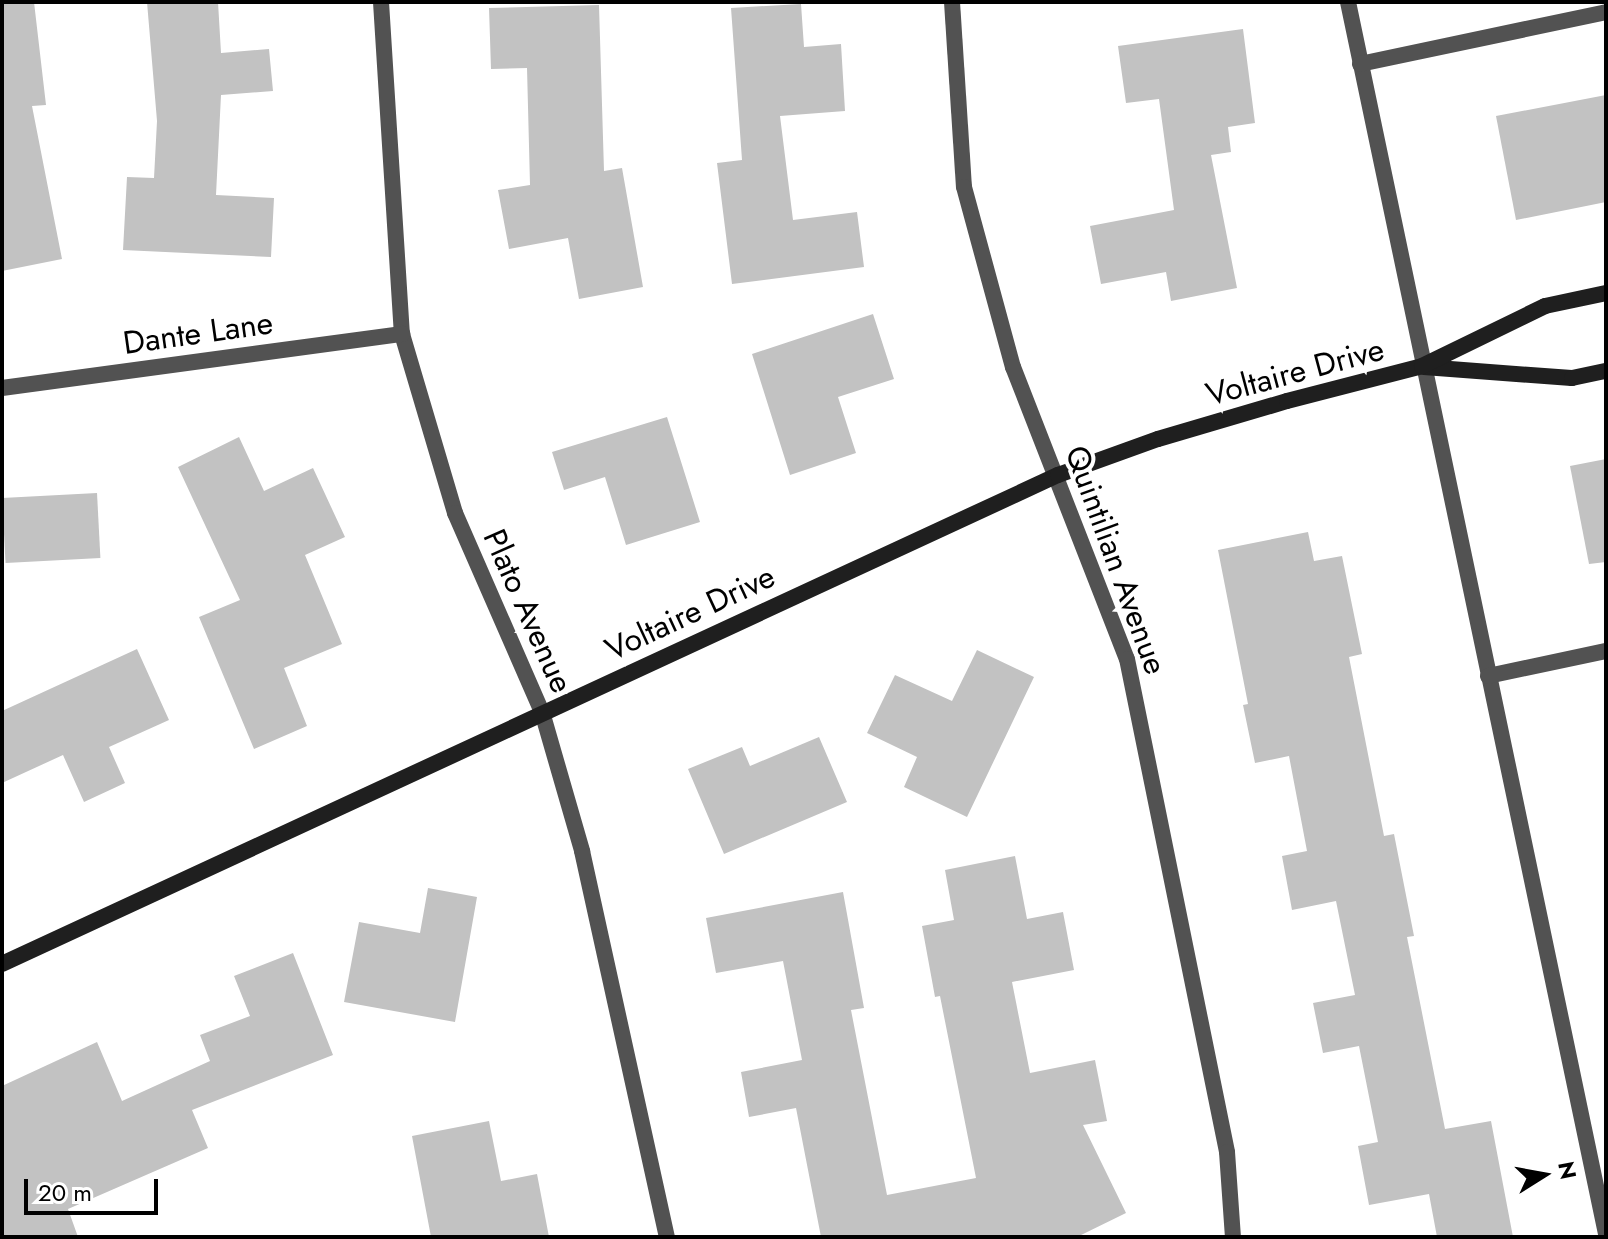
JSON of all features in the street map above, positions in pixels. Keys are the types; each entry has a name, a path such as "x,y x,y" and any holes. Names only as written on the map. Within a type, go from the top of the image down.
{"street":[{"name":"Plato Avenue","path":"381,2 402,334 455,513 542,712 582,851 667,1237"},
{"name":"Quintilian Avenue","path":"952,2 964,187 1013,367 1058,475 1127,659 1227,1152 1233,1237"},
{"path":"1348,2 1606,1234"},
{"path":"1360,64 1606,12"},
{"name":"Voltaire Drive","path":"2,964 1058,475 1187,430 1422,366 1545,306 1606,293"},
{"name":"Dante Lane","path":"2,388 402,334"},
{"name":"Voltaire Drive","path":"1422,366 1572,378 1606,371"},
{"path":"1488,676 1606,651"}],"building":[{"path":"2,2 34,2 46,105 32,106 62,259 2,271"},
{"path":"147,2 218,2 221,53 269,49 273,91 221,95 216,195 274,198 271,257 123,250 127,177 154,178 157,121"},
{"path":"801,4 804,47 841,44 845,111 780,116 793,220 857,212 864,267 732,284 717,163 742,160 731,8"},
{"path":"599,5 604,171 622,168 643,287 579,299 568,238 509,249 498,190 530,185 527,68 491,69 489,8"},
{"path":"1243,29 1255,123 1228,127 1231,152 1211,155 1237,288 1171,301 1166,272 1101,284 1090,226 1174,210 1159,99 1126,103 1118,46"},
{"path":"1606,95 1606,202 1516,220 1496,116"},
{"path":"873,314 894,379 838,397 856,453 790,475 752,354"},
{"path":"667,417 700,522 626,545 605,477 564,490 552,452"},
{"path":"239,437 264,491 313,468 345,537 305,555 342,644 284,668 307,726 254,749 199,617 240,600 178,467"},
{"path":"1606,459 1606,562 1589,564 1570,466"},
{"path":"97,493 100,558 6,563 2,498"},
{"path":"1308,532 1314,561 1342,556 1362,654 1349,657 1384,836 1394,834 1414,936 1407,937 1445,1129 1491,1121 1513,1237 1437,1237 1429,1194 1369,1205 1358,1146 1378,1142 1359,1046 1323,1053 1313,1003 1355,995 1336,901 1292,910 1282,856 1307,851 1289,756 1255,763 1243,705 1248,704 1218,550"},
{"path":"137,649 169,720 109,747 125,783 84,802 63,755 2,783 2,711"},
{"path":"977,650 1034,677 967,817 904,787 917,757 867,733 895,675 952,701"},
{"path":"819,737 847,802 724,854 688,769 742,747 750,766"},
{"path":"1015,856 1027,919 1063,912 1074,970 1012,982 1030,1073 1095,1060 1107,1121 1083,1125 1126,1213 1077,1237 821,1237 796,1108 749,1117 741,1072 802,1060 783,961 716,973 706,918 843,892 864,1008 851,1010 887,1195 976,1178 940,996 935,997 922,926 954,920 945,870"},
{"path":"428,888 477,897 455,1022 344,1002 359,922 420,933"},
{"path":"293,953 333,1055 192,1110 208,1148 68,1209 78,1237 2,1237 2,1086 97,1042 122,1101 210,1061 200,1035 250,1016 234,976"},
{"path":"489,1121 501,1181 537,1174 549,1237 431,1237 412,1136"}]}
